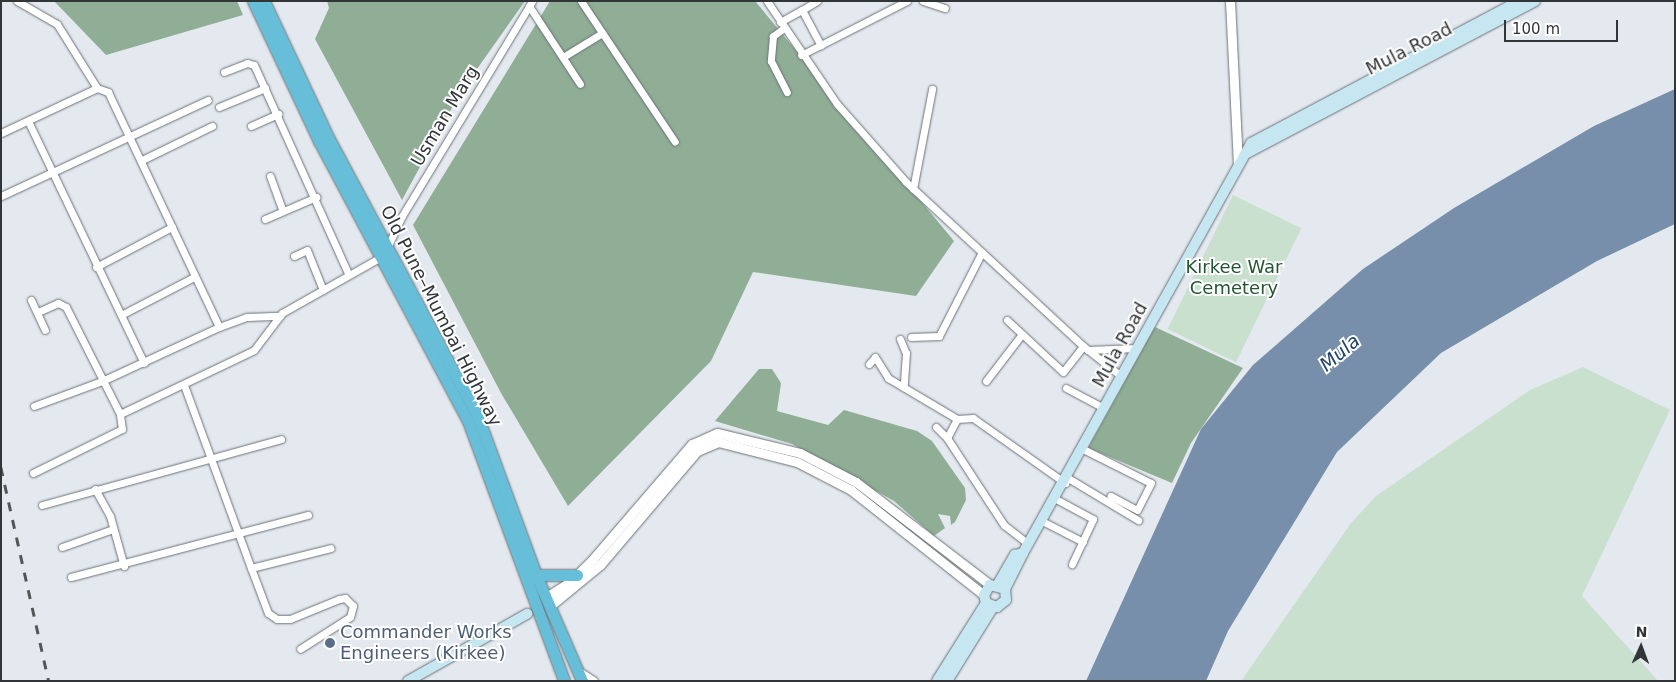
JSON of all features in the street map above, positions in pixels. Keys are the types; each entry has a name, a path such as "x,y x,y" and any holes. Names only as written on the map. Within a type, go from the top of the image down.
{"highway":[{"name":"Old Pune–Mumbai Highway","path":"253,1 319,141 478,417 536,575 581,676"},
{"name":"Old Pune–Mumbai Highway","path":"264,1 328,137 468,421 564,681"},
{"path":"536,575 577,575"}],"main road":[{"name":"Mula Road","path":"937,681 987,602 1025,549 1066,481 1121,376 1238,163 1245,154 1329,105 1519,1"},
{"name":"Mula Road","path":"1380,77 1535,1"},
{"name":"Mula Road","path":"987,602 1004,604 998,586"},
{"path":"408,681 548,602"},
{"path":"948,681 987,602"}],"street":[{"path":"17,1 57,24 97,88 108,92 142,160 194,277 219,327"},
{"path":"580,1 675,142"},
{"path":"767,1 801,55 837,104 913,188 1085,348 1121,376"},
{"path":"787,92 771,61 774,36 782,25 818,1"},
{"path":"885,1 889,10"},
{"path":"801,55 907,1"},
{"path":"923,1 945,8"},
{"path":"1230,1 1238,163"},
{"path":"530,4 580,84"},
{"name":"Usman Marg","path":"384,252 402,216 530,4"},
{"path":"802,10 821,45"},
{"path":"563,58 602,33"},
{"path":"224,72 252,64 278,114 349,275"},
{"path":"1,133 29,123 97,88"},
{"path":"219,107 265,88"},
{"path":"913,188 932,89"},
{"path":"1,196 51,170 208,100"},
{"path":"251,126 278,114"},
{"path":"29,123 96,267 144,364"},
{"path":"142,160 212,126"},
{"path":"270,176 284,211"},
{"path":"265,219 316,197"},
{"path":"96,267 172,227"},
{"path":"294,256 307,250 323,290"},
{"path":"120,414 254,350 280,316 384,252"},
{"path":"911,337 939,336 982,252"},
{"path":"121,315 194,277"},
{"path":"31,300 45,330"},
{"path":"33,472 107,440 122,428 120,414 102,382 66,308 58,303 38,312"},
{"path":"34,406 102,382 144,364 219,327 247,318 280,316"},
{"path":"1007,320 1063,372 1085,348 1137,348"},
{"path":"986,381 1022,334"},
{"path":"900,339 907,365 904,384"},
{"path":"869,364 875,357 885,376 904,384 957,420 973,418 1066,481 1138,520"},
{"path":"184,385 208,458 268,613 276,619 290,619 345,598 353,606 350,616 300,649"},
{"path":"1066,388 1104,408"},
{"path":"947,438 957,420"},
{"path":"936,427 947,438 1004,526 1025,549"},
{"path":"548,602 577,575 686,450 718,433 800,453 856,482 998,586"},
{"path":"42,505 281,439"},
{"path":"548,602 600,565 697,451 718,442 797,462 851,490 987,602"},
{"path":"1083,449 1151,483 1137,510 1112,496"},
{"path":"95,489 113,529 124,566"},
{"path":"1056,498 1094,519 1072,564"},
{"path":"71,577 124,566 308,515"},
{"path":"1042,521 1083,542"},
{"path":"62,547 113,529"},
{"path":"251,568 331,548"},
{"path":"581,676 593,681"}],"green space":[{"path":"54,1 237,1 243,15 106,55"},
{"path":"327,1 525,1 460,93 402,200 315,39 329,8"},
{"path":"550,1 755,1 954,241 916,296 753,272 711,361 568,506 501,393 413,225"},
{"name":"Kirkee War Cemetery","path":"1233,195 1301,228 1236,362 1168,329"},
{"path":"1155,327 1243,368 1191,443 1172,483 1088,448"},
{"path":"1583,367 1670,410 1582,596 1658,681 1241,681 1351,523 1376,496 1530,390"},
{"path":"759,369 772,369 781,383 777,411 828,425 844,410 917,431 932,441 965,488 966,500 955,522 951,525 950,516 938,514 945,528 934,536 894,501 792,444 715,421"}],"water":[{"name":"Mula","path":"1675,89 1675,224 1597,261 1441,353 1337,452 1228,631 1206,681 1086,681 1201,429 1253,365 1363,269 1454,208 1594,126"}],"railway":[{"path":"1,467 49,681"}],"place":[{"name":"Commander Works Engineers (Kirkee)","path":"330,643"}]}
